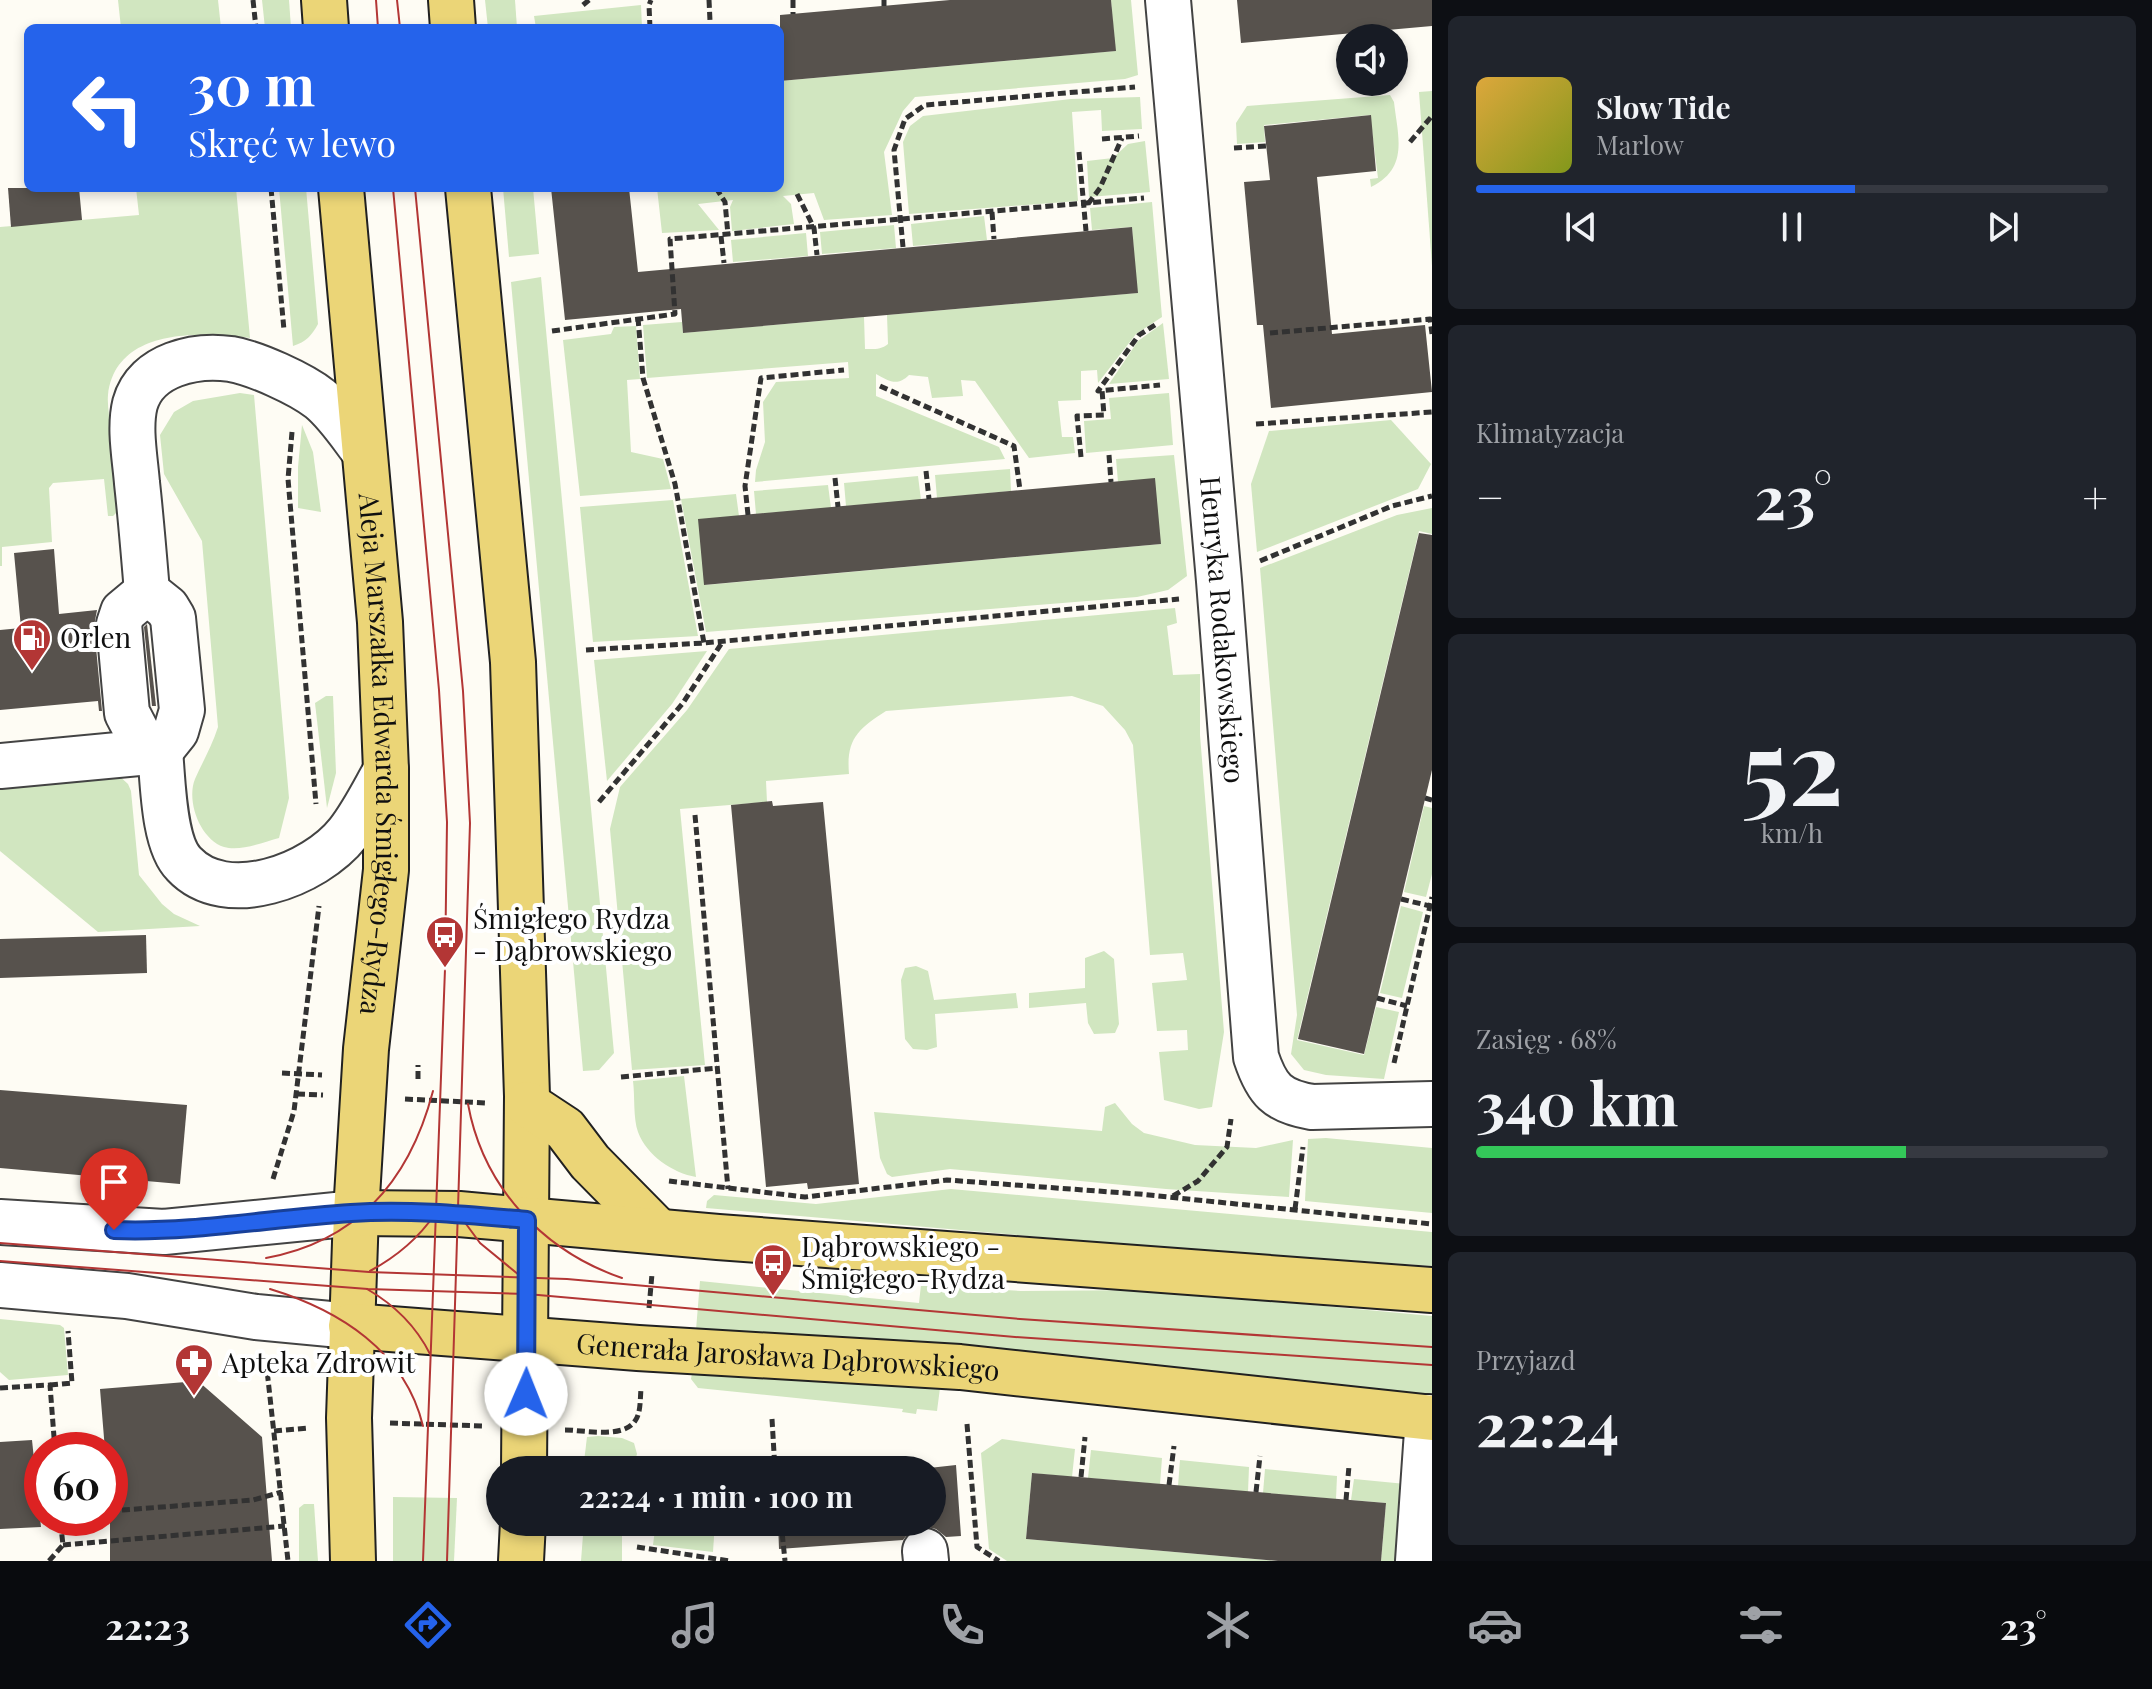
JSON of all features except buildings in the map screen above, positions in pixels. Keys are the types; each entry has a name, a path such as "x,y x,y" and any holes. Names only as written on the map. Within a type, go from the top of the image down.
{"main road":[{"path":"324,0 326,24"},
{"path":"451,0 453,24"},
{"name":"Aleja Marszałka Edwarda Śmigłego-Rydza","path":"341,192 380,622 386,770 386,870 362,1097 351,1326 349,1426 353,1561"},
{"path":"468,192 513,662 527,1104 525,1449"},
{"path":"527,1104 565,1129 590,1162 657,1230"},
{"path":"356,1213 459,1214 1432,1290"},
{"name":"Generała Jarosława Dąbrowskiego","path":"351,1326 960,1367 1430,1417"},
{"path":"521,1561 522,1536"}],"street":[{"name":"Henryka Rodakowskiego","path":"1168,0 1219,581 1256,1057 1263,1080 1272,1092 1295,1104 1312,1107 1432,1104"},
{"path":"0,766 160,751 176,731 182,710 173,618 167,608 147,592 133,443 135,406 142,387 154,375 170,366 194,360 234,360 288,380 320,399 363,450"},
{"path":"160,751 172,843 183,864 199,875 245,887 282,877 328,854 348,834 386,770"},
{"path":"0,1222 164,1232 356,1213"},
{"name":"Generała Jarosława Dąbrowskiego","path":"0,1285 127,1296 256,1317 351,1326"},
{"path":"1418,1561 1430,1417"}],"path":[{"path":"253,0 256,24"},
{"path":"583,5 589,0"},
{"path":"650,24 651,0"},
{"path":"709,0 710,21"},
{"path":"793,0 793,14"},
{"path":"903,247 894,150 905,119 925,105 1144,86"},
{"path":"1410,142 1432,116"},
{"path":"1102,139 1148,136"},
{"path":"1086,204 1100,188 1122,138"},
{"path":"1234,148 1266,146"},
{"path":"1079,152 1086,231"},
{"path":"271,192 284,333"},
{"path":"719,192 725,202 724,263"},
{"path":"797,194 814,228 817,255"},
{"path":"552,331 675,314 670,239 1153,197"},
{"path":"992,212 994,239"},
{"path":"638,318 643,378 675,484 704,643"},
{"path":"1166,318 1139,335 1098,391 1173,383"},
{"path":"1270,333 1430,319 1432,334"},
{"path":"748,515 745,486 761,378 844,370"},
{"path":"880,386 1014,446 1020,490"},
{"path":"1081,457 1077,416 1104,415 1102,390"},
{"path":"1256,424 1432,412"},
{"path":"292,427 288,479 318,819"},
{"path":"1109,455 1111,482"},
{"path":"926,471 929,499"},
{"path":"835,478 838,507"},
{"path":"1254,563 1392,506 1432,496"},
{"path":"586,650 704,643 1174,601 1183,596"},
{"path":"599,802 683,703 723,641"},
{"path":"695,815 728,1189"},
{"path":"271,1186 290,1130 297,1094 320,895"},
{"path":"1391,1076 1432,897"},
{"path":"1401,899 1430,906"},
{"path":"1377,998 1407,1006"},
{"path":"418,1065 418,1079"},
{"path":"621,1077 717,1068"},
{"path":"282,1073 323,1075"},
{"path":"297,1094 527,1104"},
{"path":"1172,1197 1180,1189 1198,1181 1227,1147 1231,1119"},
{"path":"665,1182 673,1180 805,1197 947,1180 1172,1197 1432,1224"},
{"path":"274,1431 394,1423 525,1449 630,1426 639,1414 657,1230"},
{"path":"0,1388 72,1383 68,1325"},
{"path":"266,1353 288,1561"},
{"path":"50,1385 54,1432"},
{"path":"772,1419 774,1456"},
{"path":"967,1424 977,1547 999,1561"},
{"path":"1081,1477 1085,1437"},
{"path":"1169,1485 1174,1446"},
{"path":"1256,1492 1260,1456"},
{"path":"1346,1500 1349,1466"},
{"path":"128,1510 253,1500 282,1492"},
{"path":"49,1561 63,1545 285,1526"},
{"path":"62,1536 63,1545"},
{"path":"782,1536 785,1561"},
{"path":"637,1547 730,1561"}],"green space":[{"path":"118,0 218,0 221,24 121,24"},
{"path":"262,0 289,0 291,24 265,24"},
{"path":"485,0 515,0 517,24 488,24"},
{"path":"1111,0 1131,0 1138,75 1125,79 915,97 903,111 884,152 892,215 824,220 814,193 783,196 791,204 794,224 732,231 730,207 733,200 698,204 719,230 662,233 657,192 784,192 784,81 1115,51"},
{"path":"641,5 642,24 535,24 534,16"},
{"path":"1432,91 1432,266 1419,92"},
{"path":"1391,96 1398,139 1396,161 1391,171 1371,187 1370,179 1378,178 1370,115 1264,125 1265,142 1237,144 1236,123 1247,106"},
{"path":"1140,97 1142,129 1102,131 1101,110 1072,112 1078,201 909,214 903,142 910,126 923,116 1071,99"},
{"path":"1145,141 1150,192 1089,197 1087,161 1113,158 1128,144"},
{"path":"136,192 236,192 250,338 186,335 144,346 127,357 114,373 108,395 118,511 108,516 104,479 53,483 49,488 52,542 2,547 0,566 0,227 139,215"},
{"path":"279,192 306,192 318,324 308,338 293,346"},
{"path":"503,192 533,192 539,254 509,257"},
{"path":"1152,202 1162,317 1136,334 1098,383 1097,370 1081,371 1081,400 1058,401 1062,437 1073,437 1075,453 1029,458 975,381 961,380 963,396 932,398 928,377 909,375 893,382 876,374 876,396 999,447 1005,459 755,482 765,442 763,402 776,382 849,378 848,362 647,378 643,325 682,322 683,333 864,317 865,349 874,349 888,344 887,315 1137,293 1132,227 1092,230 1090,208"},
{"path":"984,216 987,240 913,246 911,224"},
{"path":"894,225 896,248 822,254 820,232"},
{"path":"806,233 808,256 733,262 731,240"},
{"path":"541,277 614,1053 599,1070 583,1071 511,282"},
{"path":"1163,323 1169,379 1109,384 1138,341"},
{"path":"636,326 640,379 627,380 631,452 663,459 671,489 580,496 563,340 611,334 614,327"},
{"path":"240,393 254,395 289,798 279,838 252,846 230,848 215,843 208,836 197,818 192,798 195,779 218,727 202,541 164,474 160,435 174,412 193,401"},
{"path":"1169,393 1173,445 1086,453 1084,421 1111,419 1109,398"},
{"path":"1391,420 1431,464 1418,489 1257,552 1251,484 1269,431"},
{"path":"302,425 313,452 321,512 298,508"},
{"path":"1174,455 1187,576 1168,590 1137,597 706,632 681,499 736,494 739,516 705,585 1161,544 1118,482 1116,459"},
{"path":"1010,469 1011,491 937,498 935,475"},
{"path":"918,476 921,500 846,506 844,483"},
{"path":"828,485 831,508 756,514 754,491"},
{"path":"673,500 698,636 593,642 580,507"},
{"path":"1432,508 1432,534 1419,531 1297,1040 1364,1055 1376,1007 1399,1012 1384,1079 1326,1075 1304,1070 1291,1054 1297,1015 1260,568 1397,515"},
{"path":"1175,608 1177,623 1167,626 1173,675 1200,674 1200,735 1224,1032 1212,1107 1199,1109 1164,1100 1159,1052 1188,1050 1187,1030 1157,1031 1152,983 1187,980 1183,953 1150,955 1133,745 1125,730 1103,706 1072,696 886,711 856,736 850,752 849,774 766,781 767,802 680,809 705,1065 632,1070 610,829 620,787 687,710 729,649"},
{"path":"707,651 672,704 607,781 594,660"},
{"path":"326,696 333,696 336,773 327,808 315,703"},
{"path":"117,774 131,791 139,875 162,904 174,914 200,926 98,932 0,851 0,782"},
{"path":"1424,806 1432,808 1432,874 1426,897 1404,892"},
{"path":"1401,906 1423,912 1402,998 1380,993"},
{"path":"1104,951 1114,959 1119,1024 1115,1033 1094,1034 1088,1023 1086,1003 1029,1008 1029,993 1085,988 1085,958"},
{"path":"916,966 928,971 934,1000 1016,993 1018,1008 935,1014 937,1047 913,1049 905,1039 901,980 905,968"},
{"path":"684,1076 696,1177 678,1172 654,1156 642,1141 635,1120 633,1081"},
{"path":"1115,1103 1144,1133 1195,1145 1256,1148 1293,1140 1289,1197 950,1169 892,1177 887,1174 880,1158 874,1112 1102,1131 1105,1107"},
{"path":"1308,1139 1432,1148 1432,1213 1305,1201"},
{"path":"951,1189 1432,1232 1432,1266 1155,1247 706,1208 707,1201 714,1195 816,1204"},
{"path":"700,1281 919,1303 921,1285 1021,1291 1151,1290 1432,1316 1432,1395 929,1344 696,1330"},
{"path":"0,1319 60,1325 64,1328 68,1375 9,1380 0,1372"},
{"path":"692,1373 940,1388 937,1411 917,1409 916,1414 902,1412 903,1409 698,1388 691,1379"},
{"path":"587,1437 622,1438 634,1443 636,1456 585,1456"},
{"path":"1002,1439 1075,1449 1072,1477 1032,1473 1026,1539 1278,1561 1007,1561 989,1549 981,1453"},
{"path":"1091,1450 1162,1458 1160,1484 1088,1478"},
{"path":"1180,1460 1249,1467 1248,1492 1178,1486"},
{"path":"1265,1469 1337,1476 1336,1499 1263,1493"},
{"path":"1354,1479 1416,1485 1410,1561 1381,1561 1386,1503 1351,1500"},
{"path":"393,1497 457,1498 454,1561 393,1561"},
{"path":"304,1504 314,1504 318,1561 299,1561 299,1508"},
{"path":"583,1536 622,1536 622,1561 581,1561"},
{"path":"654,1536 714,1536 713,1552 653,1545"}],"tram line":[{"path":"376,0 378,24"},
{"path":"397,0 400,24"},
{"path":"393,192 439,690 447,822 445,969 423,1561"},
{"path":"415,192 463,691 470,823 447,1561"},
{"path":"266,1258 299,1250 328,1237 353,1221 375,1201 410,1152 433,1091"},
{"path":"468,1104 487,1162 521,1212 567,1251 622,1278"},
{"path":"458,1213 480,1243 519,1275"},
{"path":"370,1271 406,1247 435,1214"},
{"path":"0,1243 369,1272 567,1279 1020,1319 1432,1347"},
{"path":"0,1261 368,1289 527,1294 1015,1337 1432,1365"},
{"path":"270,1289 320,1309 366,1337 401,1376 414,1399 423,1426"},
{"path":"367,1289 403,1317 430,1354"}],"place":[{"name":"Orlen","path":"32,672"},
{"name":"Śmigłego Rydza - Dąbrowskiego","path":"445,969"},
{"name":"Dąbrowskiego - Śmigłego-Rydza","path":"773,1297"},
{"name":"Apteka Zdrowit","path":"194,1397"}],"route":[{"path":"114,1230 164,1232 356,1213 459,1214 527,1220 526,1394"}]}
